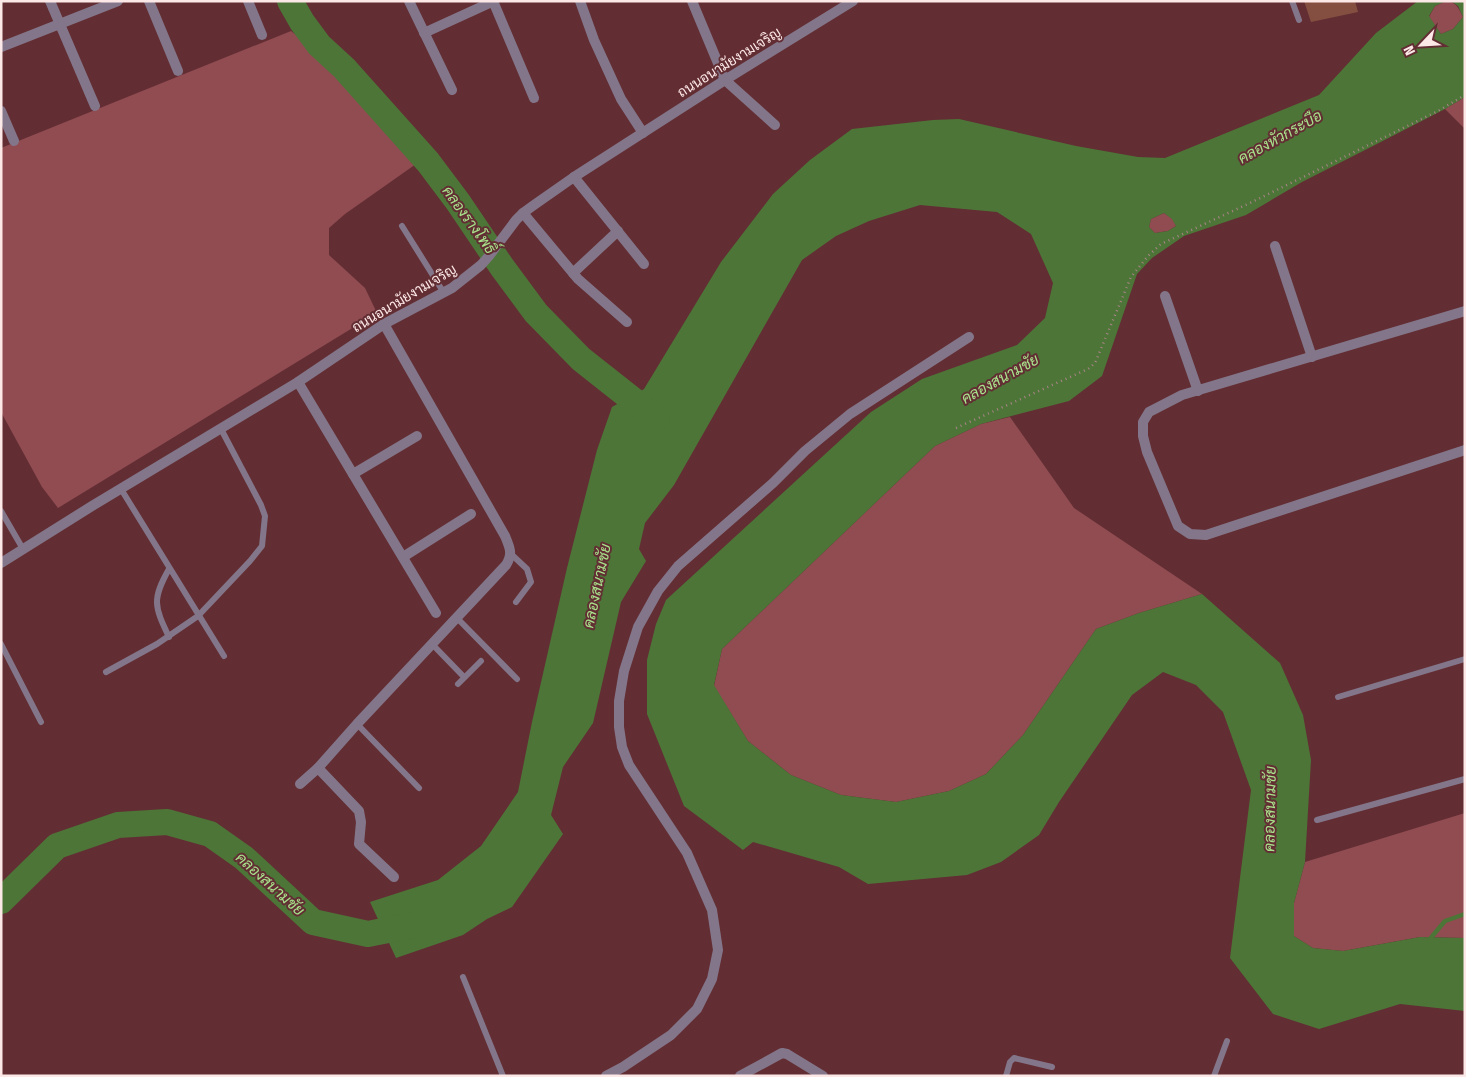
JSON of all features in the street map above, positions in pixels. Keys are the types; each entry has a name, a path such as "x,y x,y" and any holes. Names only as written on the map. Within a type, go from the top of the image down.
{"street":[{"path":"50,1 95,106"},
{"path":"1,47 118,1"},
{"path":"150,1 178,71"},
{"path":"248,1 262,35"},
{"path":"409,1 452,90"},
{"path":"424,33 494,1 534,98"},
{"path":"580,1 594,40 621,99 643,133"},
{"path":"692,1 725,80 775,125"},
{"name":"ถนนอนามัยงามเจริญ","path":"1,563 298,382 384,324 444,293 481,265 523,213 574,177 853,1"},
{"path":"1,111 14,140"},
{"path":"574,177 644,264"},
{"path":"523,213 573,273 627,322"},
{"path":"573,273 618,231"},
{"path":"1275,246 1312,356"},
{"path":"1165,296 1198,390"},
{"path":"1465,311 1182,395 1149,412 1143,422 1143,436 1147,452 1178,526 1190,534 1206,535 1465,450"},
{"path":"300,784 318,768 506,565 511,554 505,536 384,324"},
{"path":"606,1076 671,1035 697,1009 712,979 718,950 712,910 687,853 629,765 622,748 619,727 619,702 624,671 638,627 658,591 678,566 773,483 805,451 850,414 969,337"},
{"path":"298,382 436,613"},
{"path":"353,474 417,436"},
{"path":"403,557 471,514"},
{"path":"318,768 359,812 361,822 359,844 394,877"},
{"path":"740,1076 782,1053 787,1054 823,1076"}],"lane":[{"path":"1292,1 1299,20"},
{"path":"402,226 444,293"},
{"path":"106,672 169,637 198,616 262,546 265,516 221,429"},
{"path":"121,489 224,656"},
{"path":"1,511 23,549"},
{"path":"511,554 527,568 531,582 516,602"},
{"path":"169,568 158,594 156,608 169,637"},
{"path":"456,618 517,679"},
{"path":"1,644 41,722"},
{"path":"432,644 464,677"},
{"path":"1338,697 1465,659"},
{"path":"458,684 481,661"},
{"path":"357,724 419,788"},
{"path":"1317,820 1465,779"},
{"path":"463,978 503,1076"},
{"path":"1214,1076 1227,1041"},
{"path":"1006,1076 1013,1058 1052,1068"}],"path":[{"path":"956,428 1088,370 1095,363 1131,277 1148,256 1161,244 1250,203 1438,111 1465,95"}],"shaded area":[{"path":"1446,1 1455,4 1463,17 1453,29 1441,34 1429,17 1435,6"},
{"path":"291,31 322,55 408,149 416,164 345,214 329,228 329,255 365,288 377,313 58,508 42,487 1,412 1,148"},
{"path":"1465,97 1465,129 1445,109"},
{"path":"1164,213 1173,219 1176,226 1168,231 1155,233 1149,227 1151,219"},
{"path":"1010,417 1074,508 1202,594 1139,613 1096,629 1023,735 986,774 949,791 896,802 841,795 791,775 748,741 714,686 722,649 935,446 981,424"},
{"path":"1465,813 1465,938 1420,937 1343,951 1313,948 1294,936 1294,903 1305,862"}],"water":[{"name":"คลองหัวกระบือ","path":"1418,1 1446,1 1435,6 1429,16 1441,34 1453,29 1463,17 1458,6 1451,1 1465,1 1465,97 1302,182 1246,215 1184,236 1152,258 1137,274 1102,376 1069,401 981,424 935,446 722,649 714,685 748,741 791,775 841,795 896,802 949,791 986,774 1023,735 1096,629 1139,613 1202,594 1280,663 1303,715 1311,760 1305,862 1294,903 1294,936 1313,948 1343,951 1420,937 1465,938 1465,1011 1400,1004 1319,1029 1273,1014 1230,958 1251,790 1223,712 1196,685 1163,672 1132,695 1059,802 1039,835 1001,862 967,875 868,884 839,867 753,842 743,850 684,806 647,714 647,660 656,624 666,600 871,412 922,379 1017,345 1045,318 1053,283 1031,234 997,212 920,205 869,221 836,236 802,260 674,485 645,523 639,549 646,561 621,602 593,723 563,767 551,815 563,834 512,907 487,919 463,935 396,958 370,902 438,880 481,846 518,792 567,568 597,450 612,407 644,389 721,262 773,194 810,160 852,129 933,120 959,119 1076,146 1138,157 1165,158 1319,95 1376,33","holes":["1164,213 1172,219 1176,226 1168,231 1155,233 1149,227 1151,219"]}],"building":[{"path":"1304,1 1355,1 1358,12 1311,22"}],"waterway":[{"name":"คลองรางโพธิ์","path":"290,1 302,22 319,45 344,68 428,162 536,313 581,359 657,419"},
{"name":"คลองสนามชัย","path":"1,901 57,846 118,825 167,822 210,834 244,858 313,922 368,934 418,924"},
{"path":"1429,940 1445,921 1465,914"}]}
